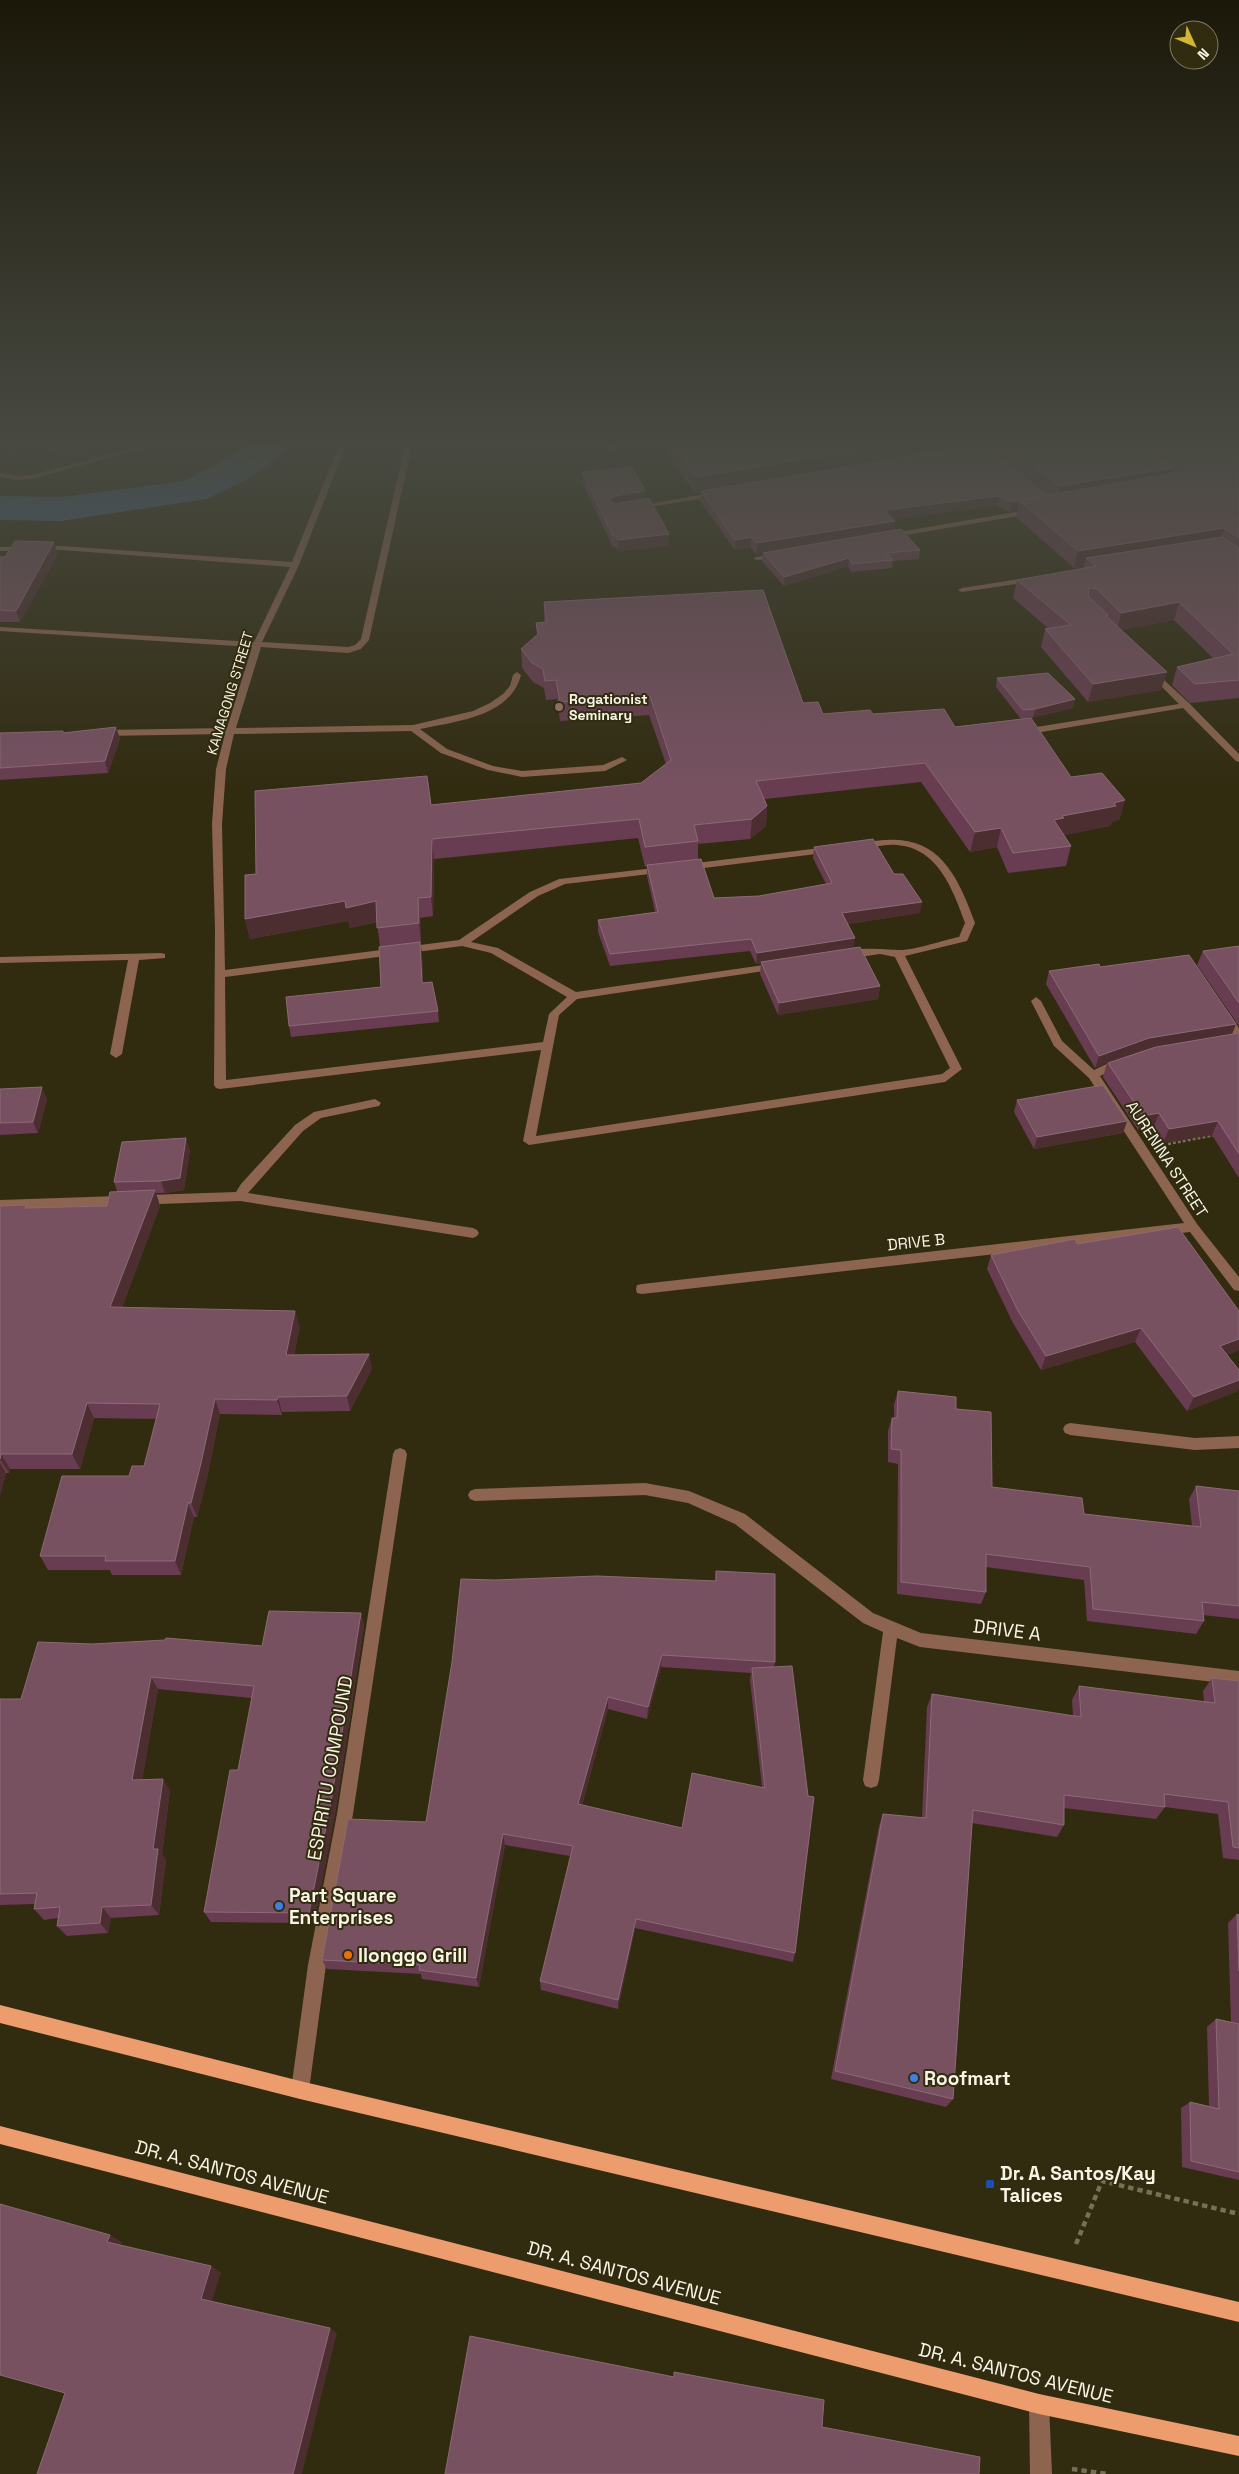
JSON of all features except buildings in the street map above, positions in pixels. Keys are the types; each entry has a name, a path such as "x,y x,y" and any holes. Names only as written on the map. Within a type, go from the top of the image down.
{"main road":[{"path":"0,2014 300,2090 1239,2312"},
{"name":"DR. A. SANTOS AVENUE","path":"0,2135 1040,2404 1239,2446"}],"street":[{"path":"243,560 295,564"},
{"name":"KAMAGONG STREET","path":"296,560 258,644 231,730 222,769 217,824 220,1085 548,1045"},
{"path":"0,629 348,650 358,646 365,640 383,560"},
{"path":"962,590 1038,578"},
{"path":"1144,664 1239,759"},
{"path":"94,733 413,728 476,713 493,705 514,686 517,675"},
{"path":"1015,733 1186,705"},
{"path":"413,728 444,751 491,768 522,774 605,768 616,765 622,760"},
{"path":"462,943 534,894 563,881 899,842 928,850 947,871 963,902 970,923 963,939 899,954 880,950 831,958"},
{"path":"219,974 462,943 494,950 574,996"},
{"path":"791,964 574,996 554,1014 529,1141 945,1078 956,1069 899,954"},
{"path":"0,960 161,956"},
{"path":"116,1054 134,957"},
{"name":"AURENINA STREET","path":"1036,1000 1058,1043 1093,1075 1193,1227 1239,1286"},
{"path":"1218,1006 1236,1040"},
{"path":"1093,1075 1107,1067 1135,1057"},
{"path":"240,1196 258,1172 305,1123 318,1115 375,1103"},
{"path":"0,1205 240,1196 473,1233"},
{"name":"DRIVE B","path":"642,1289 1193,1227"},
{"path":"1070,1429 1166,1441 1225,1444 1239,1442"},
{"name":"ESPIRITU COMPOUND","path":"300,2090 317,1965 345,1814 400,1454"},
{"name":"DRIVE A","path":"475,1495 645,1489 689,1497 740,1519 792,1562 868,1618 920,1640 1239,1678"},
{"path":"871,1780 891,1628"},
{"path":"1040,2404 1041,2474"}],"path":[{"path":"1141,1148 1219,1135"},
{"path":"1064,2271 1102,2181 1239,2214"}],"place":[{"name":"Rogationist Seminary","path":"559,707"},
{"name":"Part Square Enterprises","path":"279,1906"},
{"name":"Ilonggo Grill","path":"348,1955"},
{"name":"Roofmart","path":"914,2078"},
{"name":"Dr. A. Santos/Kay Talices","path":"990,2184"}]}
